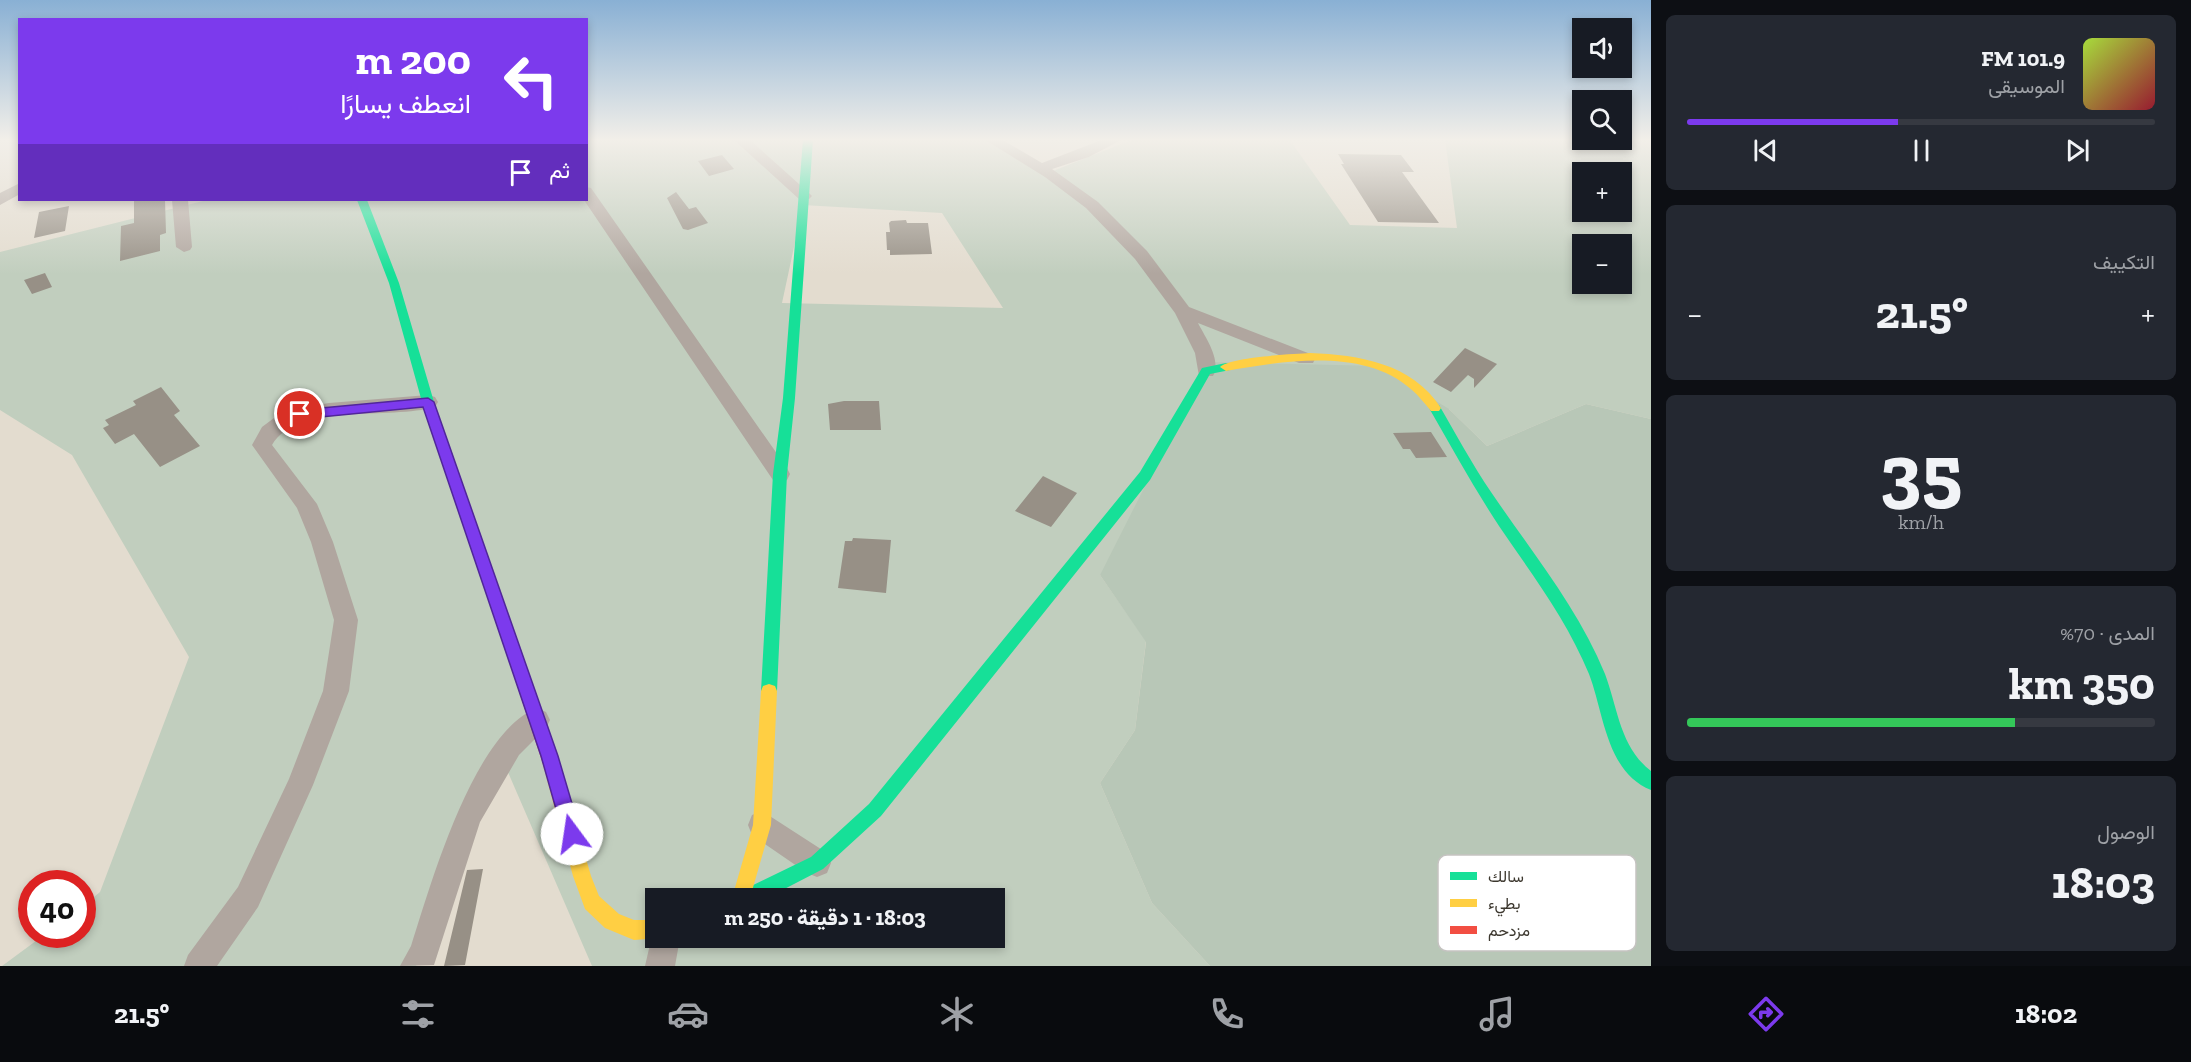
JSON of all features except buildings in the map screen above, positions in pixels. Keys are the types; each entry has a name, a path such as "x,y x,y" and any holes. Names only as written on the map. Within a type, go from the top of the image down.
{"street":[{"path":"790,184 804,196"},
{"path":"744,888 762,825 780,474 789,398 805,184"},
{"path":"1063,184 1092,205 1116,227 1141,255 1184,311 1204,353 1206,371"},
{"path":"0,200 18,188"},
{"path":"588,194 780,474"},
{"path":"180,201 184,247"},
{"path":"362,201 394,283 428,402 561,792 582,876 592,902 612,921 634,930 645,930"},
{"path":"1184,311 1306,359"},
{"path":"768,888 817,863 875,810 908,772 1138,484 1169,438 1190,394 1206,371 1231,364 1306,359 1383,367 1413,381 1426,394 1484,492 1549,588 1581,641 1596,674 1621,755 1634,771 1651,782"},
{"path":"199,966 248,897 300,785 336,692 346,620 322,542 306,504 262,445 266,435 276,426 300,414 428,402"},
{"path":"416,966 423,954 468,816 510,746 537,720"},
{"path":"762,825 817,863"},
{"path":"660,966 663,948"}],"green space":[{"path":"588,184 1321,184 1350,225 1457,228 1451,184 1572,184 1572,222 1632,222 1632,184 1651,184 1651,419 1586,404 1487,446 1449,409 1100,575 1146,641 1135,730 1100,783 1152,903 1210,966 592,966 507,770 450,866 421,959 416,966 2,966 26,948 96,948 96,895 100,892 189,657 72,455 0,410 0,252 203,201 588,201","holes":["803,205 942,213 1003,308 782,303"]},
{"path":"1208,362 1379,366 1449,409 1487,446 1586,404 1651,419 1651,966 1210,966 1152,903 1100,783 1135,730 1146,642 1100,575"}],"traffic: fast":[{"path":"769,691 780,474 789,398 805,184"},
{"path":"362,201 394,283 428,402 488,577"},
{"path":"768,888 817,863 875,810 1145,476 1206,371 1226,367"},
{"path":"1435,408 1484,492 1575,627 1597,675 1619,747 1637,771 1651,782"}],"traffic: slow":[{"path":"1226,367 1310,357 1339,358 1367,363 1393,372 1416,387 1435,408"},
{"path":"744,888 762,825 769,691"},
{"path":"550,761 582,876 592,902 612,921 634,930 645,930"}],"traffic: jam":[{"path":"488,577 550,761"}],"route":[{"path":"300,414 428,402 561,792 572,834"}]}
